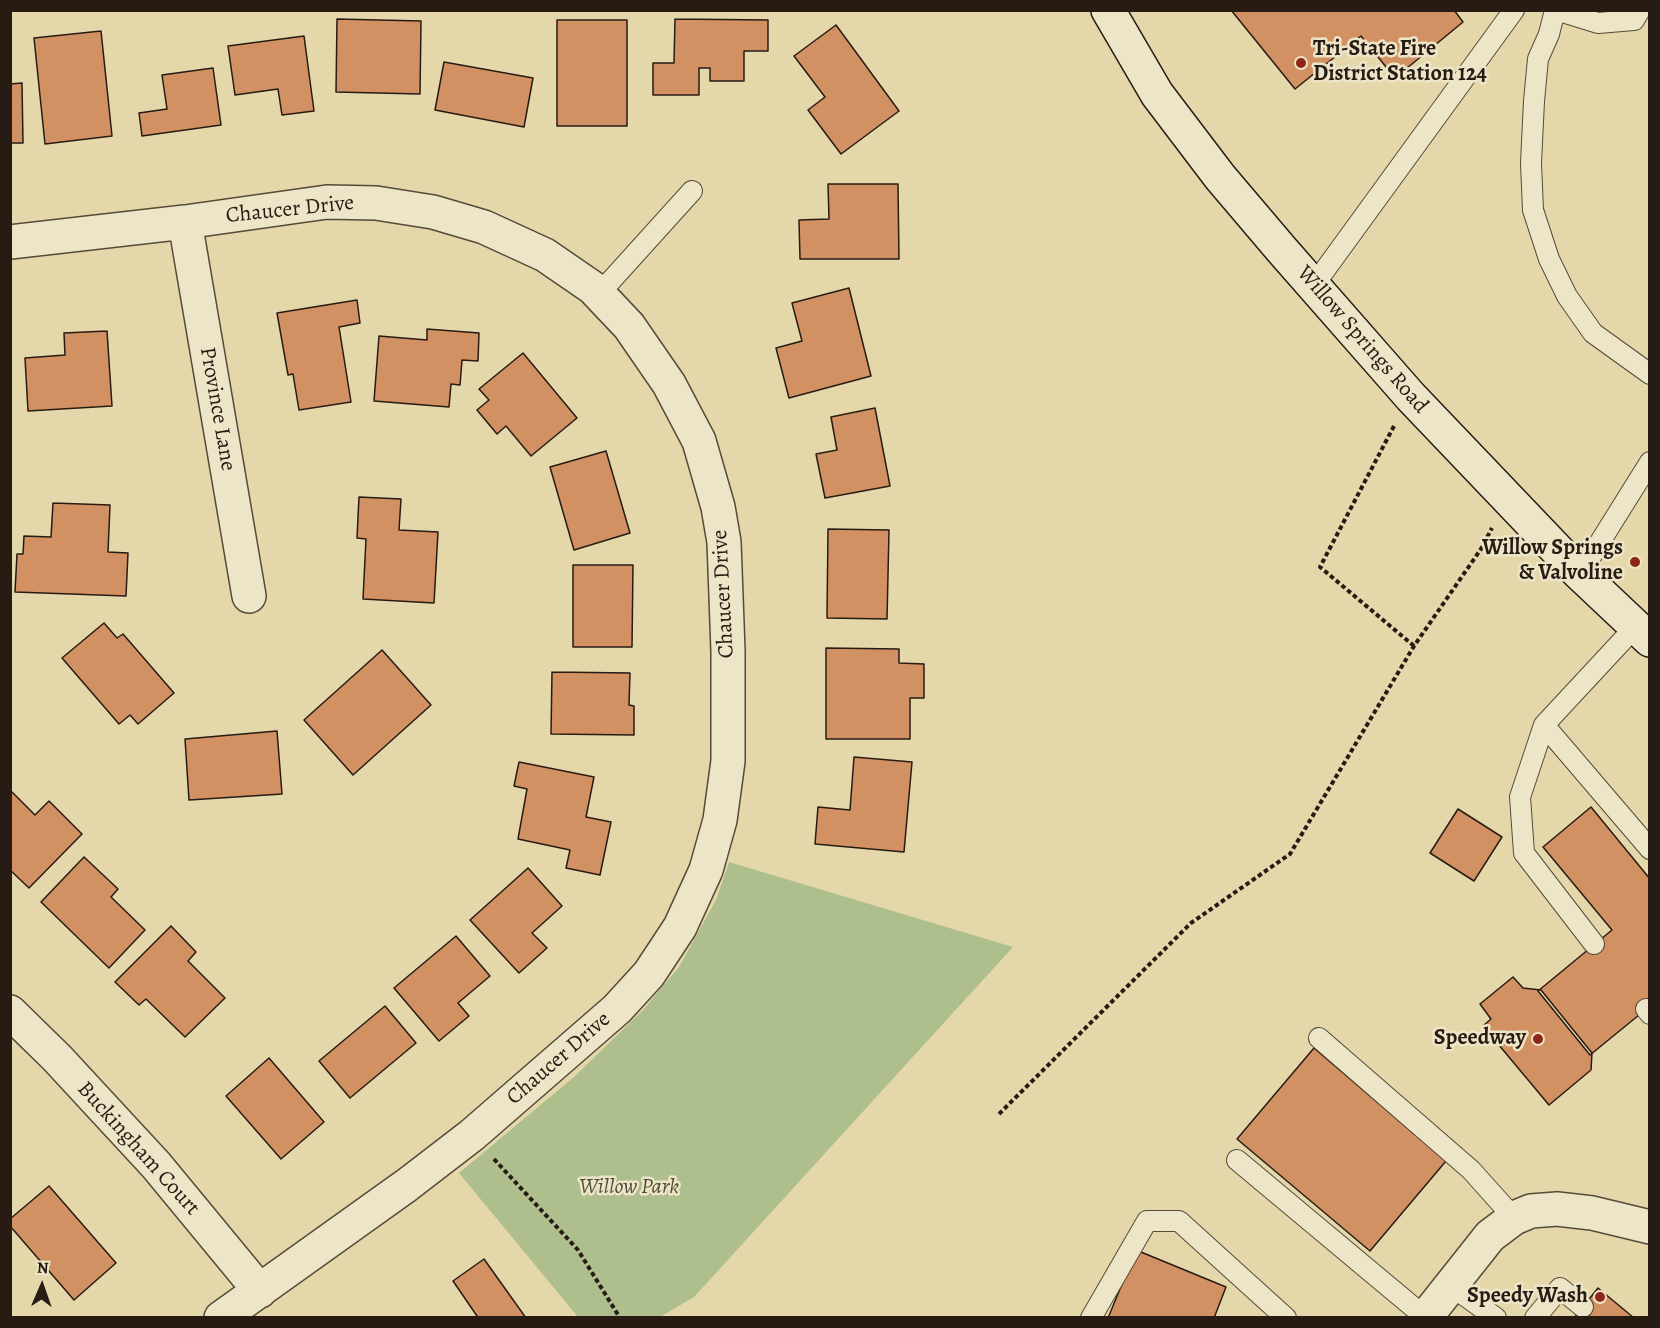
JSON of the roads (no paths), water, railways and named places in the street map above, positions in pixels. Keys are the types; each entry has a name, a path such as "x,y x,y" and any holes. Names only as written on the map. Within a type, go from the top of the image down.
{"street":[{"name":"Willow Springs Road","path":"1108,10 1157,94 1220,177 1282,250 1410,397 1580,574 1643,633"},
{"name":"Chaucer Drive","path":"10,242 185,222 327,202 376,203 433,212 484,227 545,255 592,288 629,326 669,384 699,441 718,507 724,542 728,651 728,761 720,820 706,870 680,927 649,974 617,1009 472,1135 261,1291 221,1317"},
{"name":"Province Lane","path":"185,222 249,596"},
{"name":"Buckingham Court","path":"10,1012 57,1058 156,1165 261,1291"},
{"path":"1425,1317 1490,1236 1514,1218 1531,1211 1557,1209 1592,1213 1650,1227"}],"lane":[{"path":"1314,285 1514,10"},
{"path":"1640,10 1634,20 1598,23 1555,10 1549,34 1538,59 1531,163 1533,210 1549,259 1568,296 1593,333 1650,374"},
{"path":"598,295 692,190"},
{"path":"1580,574 1650,462"},
{"path":"1594,944 1524,853 1520,797 1544,725 1643,633"},
{"path":"1544,725 1650,849"},
{"path":"1319,1038 1471,1170 1514,1218"},
{"path":"1237,1160 1425,1317"},
{"path":"1091,1317 1147,1221 1179,1221 1286,1317"},
{"path":"1450,1285 1496,1317"},
{"path":"1542,1315 1560,1288 1583,1307"}],"place":[{"name":"Tri-State Fire District Station 124","path":"1301,63"},
{"name":"Willow Springs & Valvoline","path":"1635,562"},
{"name":"Speedway","path":"1538,1039"},
{"name":"Speedy Wash","path":"1600,1297"}],"park label":[{"name":"Willow Park","path":"629,1188"}]}
